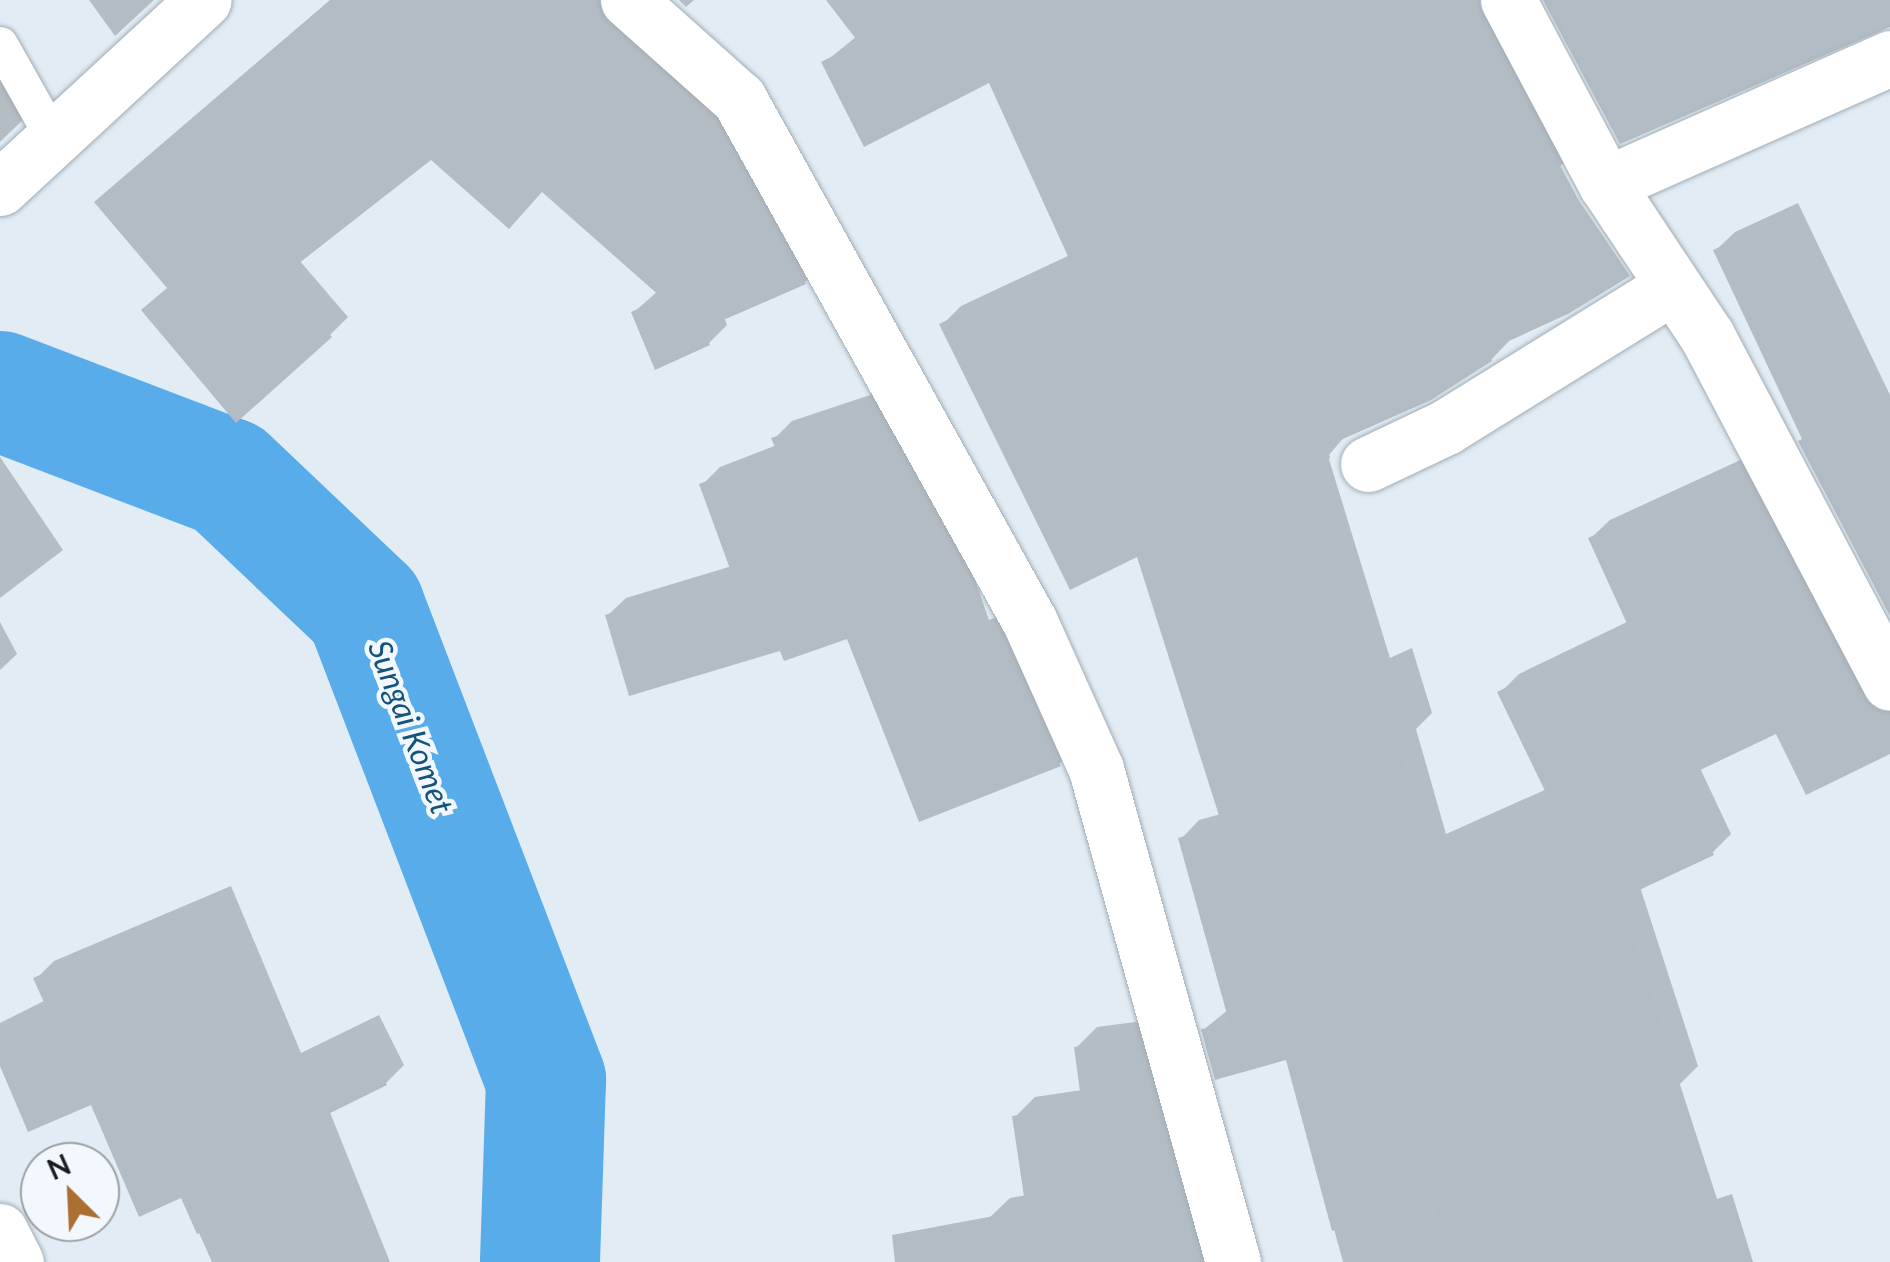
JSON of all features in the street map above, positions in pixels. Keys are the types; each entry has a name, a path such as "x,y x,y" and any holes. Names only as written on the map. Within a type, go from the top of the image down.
{"street":[{"path":"0,188 204,0"},
{"path":"628,0 739,98 1030,622 1096,769 1234,1262"},
{"path":"1508,0 1606,184 1706,336 1890,684"},
{"path":"1606,184 1890,58"},
{"path":"1368,464 1446,427 1673,286"},
{"path":"0,1231 16,1262"}],"lane":[{"path":"0,44 53,138"}],"building":[{"path":"330,0 598,0 607,23 638,51 630,57 727,141 806,284 703,329 710,345 655,370 631,312 662,298 542,192 509,229 431,160 280,278 332,337 236,423 141,310 167,288 94,202"},
{"path":"826,0 1477,0 1480,15 1578,199 1630,276 1568,314 1487,351 1492,361 1431,400 1327,446 1330,458 1308,469 1371,675 1394,664 1415,734 1396,740 1428,850 1548,797 1497,692 1629,628 1588,538 1741,468 1862,698 1874,710 1890,714 1890,754 1806,795 1776,734 1679,780 1714,855 1620,899 1717,1199 1732,1194 1753,1262 1557,1262 1548,1232 1450,1258 1435,1203 1332,1231 1286,1060 1215,1080 1201,1029 1230,1025 1178,838 1222,825 1137,557 1070,590 939,324 1071,263 989,83 864,147 821,62 859,43"},
{"path":"1543,0 1890,0 1890,27 1620,144"},
{"path":"1779,219 1868,413 1890,404 1890,616 1798,441 1802,439 1713,250"},
{"path":"873,404 920,489 971,636 997,626 1061,766 919,822 847,639 784,661 780,651 629,696 605,615 733,577 699,484 778,454 771,438"},
{"path":"213,902 283,1069 361,1031 387,1085 310,1123 358,1244 316,1262 300,1262 274,1201 197,1234 181,1198 139,1217 120,1173 120,1142 107,1142 91,1105 28,1132 0,1066 0,1028 47,1009 33,978"},
{"path":"1138,1038 1201,1262 895,1262 892,1235 1026,1210 1012,1116 1082,1106 1074,1047"}],"waterway":[{"name":"Sungai Komet","path":"0,391 228,478 365,608 546,1080 540,1262"}]}
